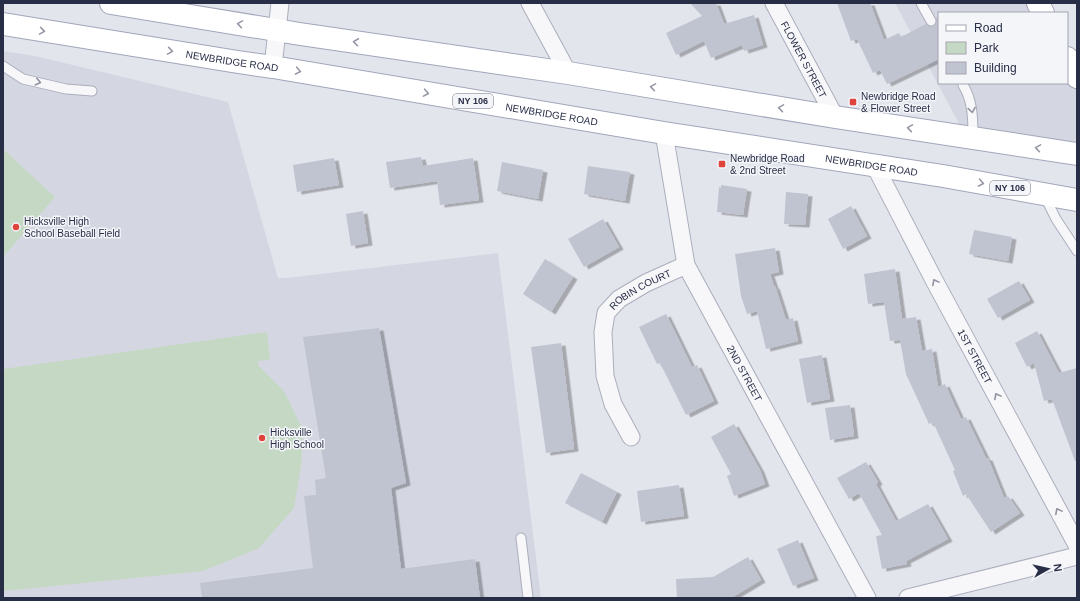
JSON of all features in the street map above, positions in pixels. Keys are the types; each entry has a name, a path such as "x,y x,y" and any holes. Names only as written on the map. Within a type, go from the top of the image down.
{"main road":[{"path":"111,3 278,30 568,73 835,117 1077,154"},
{"path":"1038,3 1042,12"},
{"name":"NEWBRIDGE ROAD","path":"3,24 238,62 273,66 664,134 875,166 1077,200"},
{"path":"1068,60 1077,77"}],"street":[{"path":"273,66 280,3"},
{"path":"530,3 568,73"},
{"name":"FLOWER STREET","path":"774,3 835,117"},
{"name":"2ND STREET","path":"664,134 686,265 867,598"},
{"name":"1ST STREET","path":"875,166 934,280 1077,545"},
{"name":"ROBIN COURT","path":"631,437 613,404 605,376 603,332 606,313 619,299 646,283 686,265"},
{"path":"908,598 1077,556"}],"lane":[{"path":"921,3 930,21"},
{"path":"3,66 23,79 66,89 92,92"},
{"path":"964,85 969,93 973,116 973,138"},
{"path":"1044,194 1056,219 1077,251"},
{"path":"521,538 528,598"}],"shaded area":[{"path":"895,3 1037,3 1042,12 938,12 938,84 1068,84 1068,60 1077,77 1077,153 966,137"},
{"name":"Hicksville High School","path":"3,51 35,56 228,102 278,278 498,253 541,598 3,598"}],"green space":[{"name":"Hicksville High School Baseball Field","path":"3,149 55,197 3,257"},
{"path":"267,332 270,360 258,361 258,365 284,391 303,430 301,466 294,508 259,548 203,571 3,591 3,369"}],"building":[{"path":"690,3 716,3 724,24 754,15 763,45 744,51 742,45 711,58 704,41 676,55 666,33 702,16"},
{"path":"837,3 870,3 884,40 899,33 901,37 926,24 928,26 934,26 936,24 936,18 938,17 938,59 887,84 880,70 873,73 857,39 851,41"},
{"path":"421,157 423,166 473,158 479,200 440,205 437,181 390,188 386,162"},
{"path":"334,158 339,185 297,192 293,165"},
{"path":"502,162 543,170 538,199 497,191"},
{"path":"588,166 630,172 625,201 584,194"},
{"path":"721,185 747,189 743,215 717,212 719,187 721,188"},
{"path":"786,192 808,194 805,225 784,224"},
{"path":"851,206 867,236 843,249 828,219"},
{"path":"363,211 368,243 351,246 346,214"},
{"path":"603,219 619,247 584,267 568,239"},
{"path":"974,230 1012,237 1008,261 969,254"},
{"path":"775,248 779,272 770,274 774,286 772,287 775,286 786,320 793,318 798,341 766,349 757,311 747,314 741,296 735,254"},
{"path":"545,259 573,277 551,312 523,294"},
{"path":"895,269 902,319 916,317 922,351 932,349 938,387 945,384 961,419 966,417 986,458 988,458 1004,498 1008,496 1020,513 991,532 966,494 963,496 953,471 955,470 933,422 929,424 906,374 900,340 890,341 884,302 868,304 864,274"},
{"path":"1019,281 1030,300 998,318 987,299"},
{"path":"666,314 692,367 697,365 714,401 686,415 660,363 657,364 639,327"},
{"path":"379,328 406,483 391,488 401,569 475,559 480,598 202,598 200,583 313,568 304,496 316,495 315,480 326,478 303,337"},
{"path":"1037,331 1059,373 1077,368 1077,461 1075,461 1052,399 1044,401 1034,363 1027,367 1015,343"},
{"path":"561,343 574,449 546,453 531,347"},
{"path":"822,355 830,399 807,403 799,359"},
{"path":"850,405 854,436 830,440 825,408"},
{"path":"734,424 760,470 765,484 734,496 727,476 731,474 711,437"},
{"path":"866,462 878,482 876,484 896,521 928,504 948,539 906,561 907,564 882,569 876,536 882,535 859,493 849,499 837,478"},
{"path":"581,473 617,492 602,522 565,503"},
{"path":"679,485 684,516 641,522 637,491"},
{"path":"798,540 814,578 793,586 777,549"},
{"path":"748,557 761,580 731,598 677,598 676,579 713,577"}],"place":[{"name":"Newbridge Road & Flower Street","path":"853,102"},
{"name":"Newbridge Road & 2nd Street","path":"722,164"},
{"name":"Hicksville High School Baseball Field","path":"16,227"},
{"name":"Hicksville High School","path":"262,438"}]}
